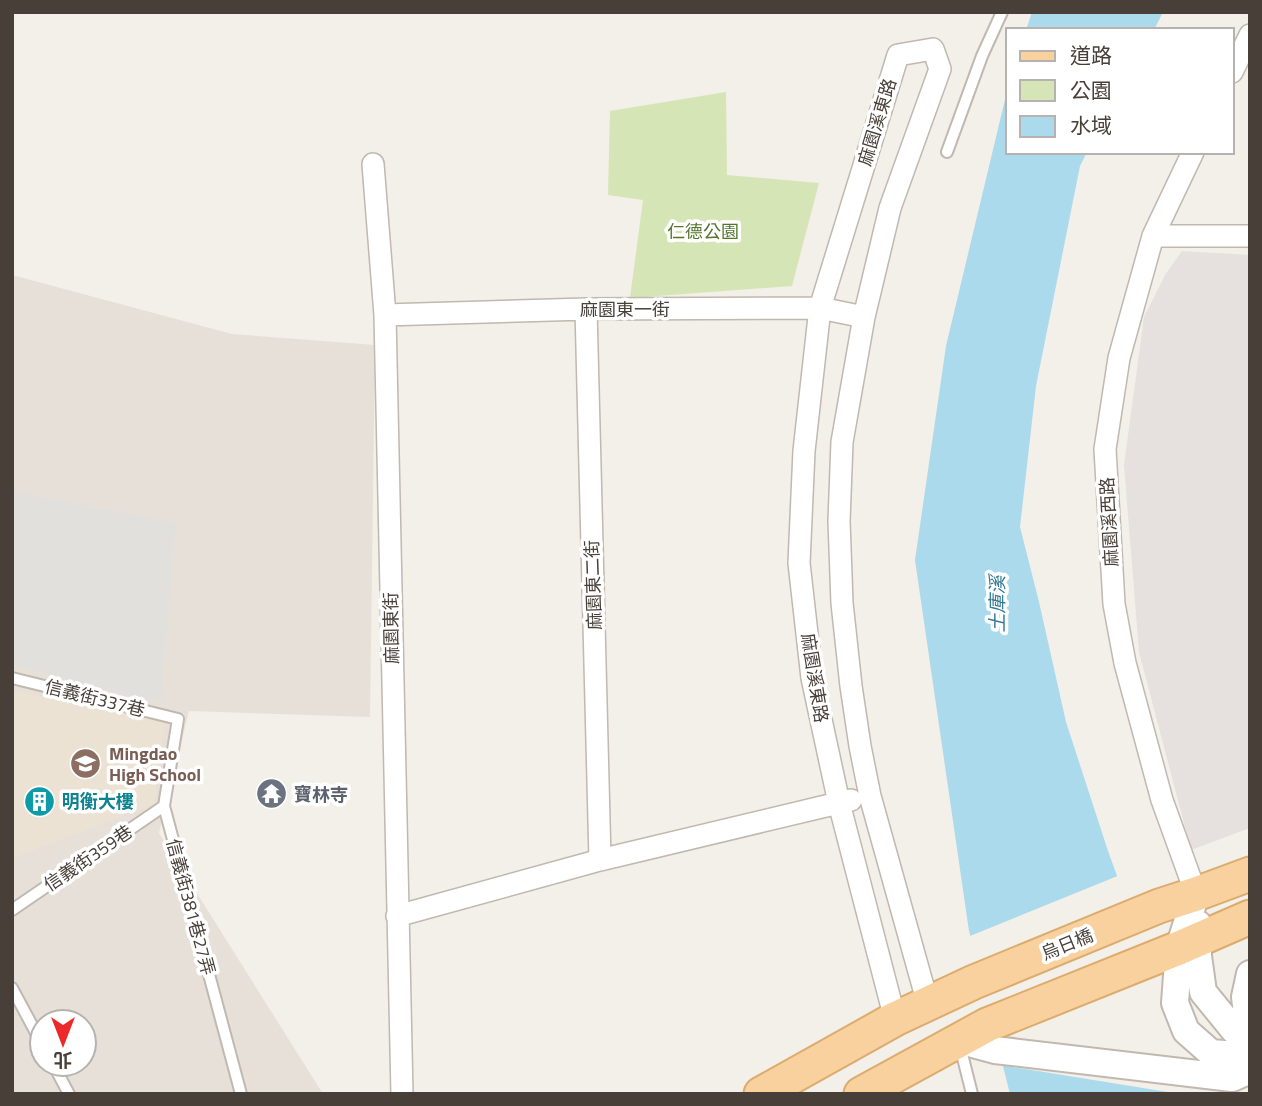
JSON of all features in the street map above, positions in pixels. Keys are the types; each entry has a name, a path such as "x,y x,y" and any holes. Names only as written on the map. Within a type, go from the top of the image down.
{"main road":[{"name":"烏日橋","path":"761,1094 895,1019 974,982 1159,906 1250,874"},
{"path":"860,1094 1250,917"}],"street":[{"path":"1234,68 1250,35"},
{"name":"麻園溪東路","path":"895,1019 839,803 811,678 799,563 804,452 820,308 898,55 933,49 940,69 890,208 863,317 842,442 839,521 842,603 851,686 870,796 928,1004"},
{"name":"麻園溪西路","path":"1192,154 1153,236 1119,358 1105,449 1114,604 1125,663 1162,800 1196,894"},
{"name":"麻園東街","path":"373,164 385,315 402,1094"},
{"path":"1153,236 1250,236"},
{"name":"麻園東一街","path":"385,315 586,309 820,308 863,317"},
{"name":"麻園東二街","path":"586,309 600,860"},
{"path":"397,916 600,860 870,796"},
{"path":"1196,894 1182,946 1175,1003 1186,1031 1211,1053 1250,1056"},
{"path":"1182,946 1198,956 1203,992 1250,1045"},
{"path":"1250,974 1245,997 1250,1038"},
{"path":"980,1039 1238,1081"}],"lane":[{"path":"947,152 982,57 1002,12"},
{"name":"信義街337巷","path":"12,678 178,719"},
{"name":"信義街381巷27弄","path":"178,719 164,806 241,1094"},
{"name":"信義街359巷","path":"12,910 164,806"},
{"path":"12,988 28,1018"},
{"path":"972,1094 980,1039"},
{"path":"60,1078 69,1094"}],"shaded area":[{"path":"1182,251 1250,255 1250,828 1191,850 1139,652 1124,465 1144,317 1165,275"},
{"path":"12,275 232,334 375,345 370,717 189,711 159,833 323,1094 12,1094"},
{"path":"12,491 176,523 161,702 12,665"},
{"name":"Mingdao High School","path":"12,691 165,723 154,804 12,858"}],"green space":[{"name":"仁德公園","path":"726,92 727,175 819,183 792,286 630,298 643,200 608,195 610,111"}],"water":[{"path":"1032,12 1163,12 1155,28 1027,28"},
{"name":"土庫溪","path":"1006,95 1006,154 1086,154 1080,166 1036,386 1020,527 1066,722 1192,1094 1010,1094 969,931 915,560 946,346"}],"pier":[{"path":"1120,875 1177,1033 1192,1094 1000,1065 977,976 970,936"}],"place":[{"name":"Mingdao High School","path":"86,763"},
{"name":"寶林寺","path":"271,794"},
{"name":"明衡大樓","path":"39,801"}]}
